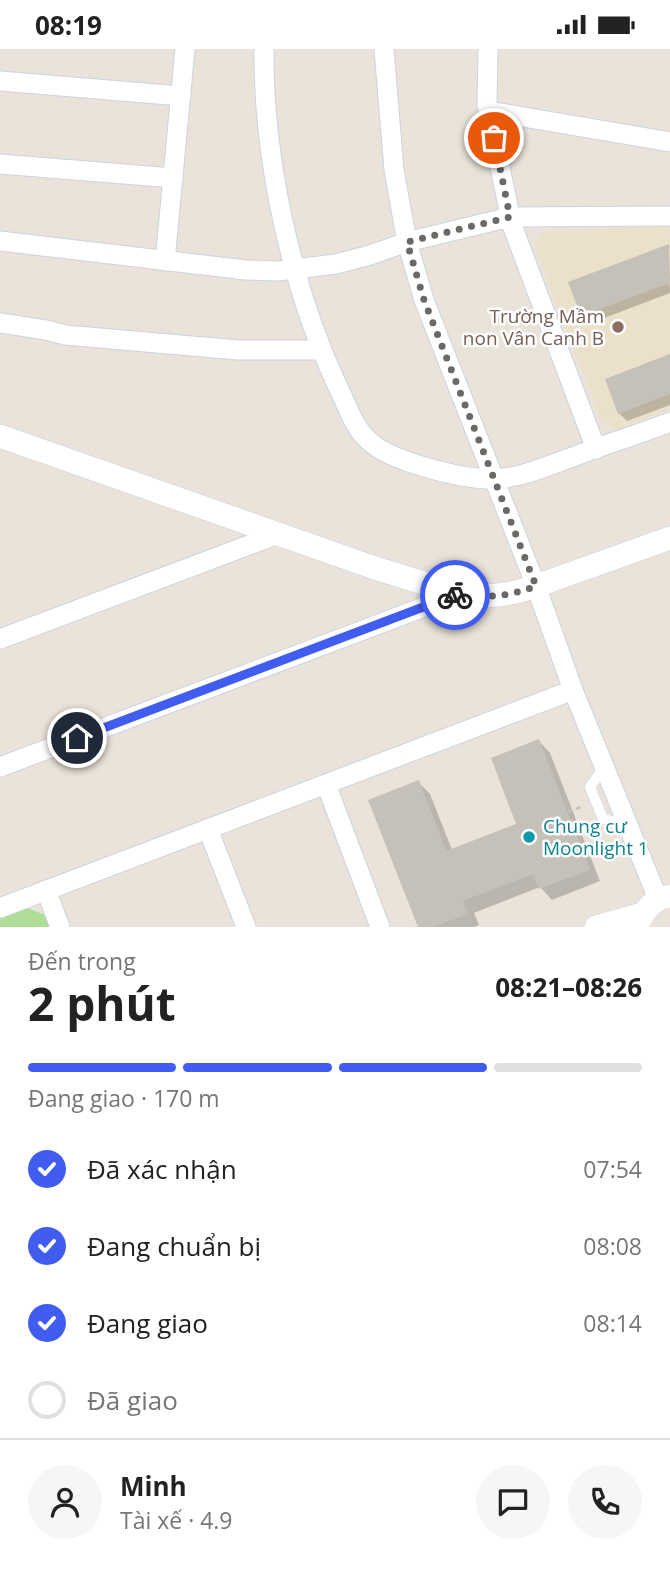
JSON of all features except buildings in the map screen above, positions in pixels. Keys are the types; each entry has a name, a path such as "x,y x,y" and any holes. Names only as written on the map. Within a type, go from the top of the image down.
{"street":[{"path":"165,261 185,49"},
{"path":"264,49 265,104 272,161 295,269 321,351 351,417 370,443 407,461 436,470 469,478 494,479 534,473 670,422"},
{"path":"384,49 394,170 407,242 424,300 626,824 652,909 596,927"},
{"path":"488,49 488,111 510,217 596,449"},
{"path":"0,81 181,96"},
{"path":"488,111 670,142"},
{"path":"0,164 173,178"},
{"path":"0,241 246,270 295,269 336,264 407,242 510,217 670,216"},
{"path":"0,323 65,335 238,351 321,351"},
{"path":"0,436 425,584 484,596 514,593 670,538"},
{"path":"0,639 278,534"},
{"path":"0,767 464,592"},
{"path":"0,908 573,690"},
{"path":"326,784 380,927"},
{"path":"208,829 246,927"},
{"path":"46,890 60,927"}],"lane":[{"path":"604,768 590,787 603,820 626,824"}],"path":[{"path":"568,813 596,802"}],"shaded area":[{"name":"Trường Mầm non Vân Canh B","path":"661,226 670,228 670,409 617,429 602,421 535,246 544,232"}],"green space":[{"path":"25,907 50,917 54,927 0,927 0,917"}],"way so far":[{"path":"455,595 464,592 484,596 514,593 536,586 424,300 407,242 510,217 494,138"}],"place":[{"name":"Trường Mầm non Vân Canh B","path":"618,327"},
{"name":"Chung cư Moonlight 1","path":"529,837"}],"route":[{"path":"77,738 455,595"}]}
